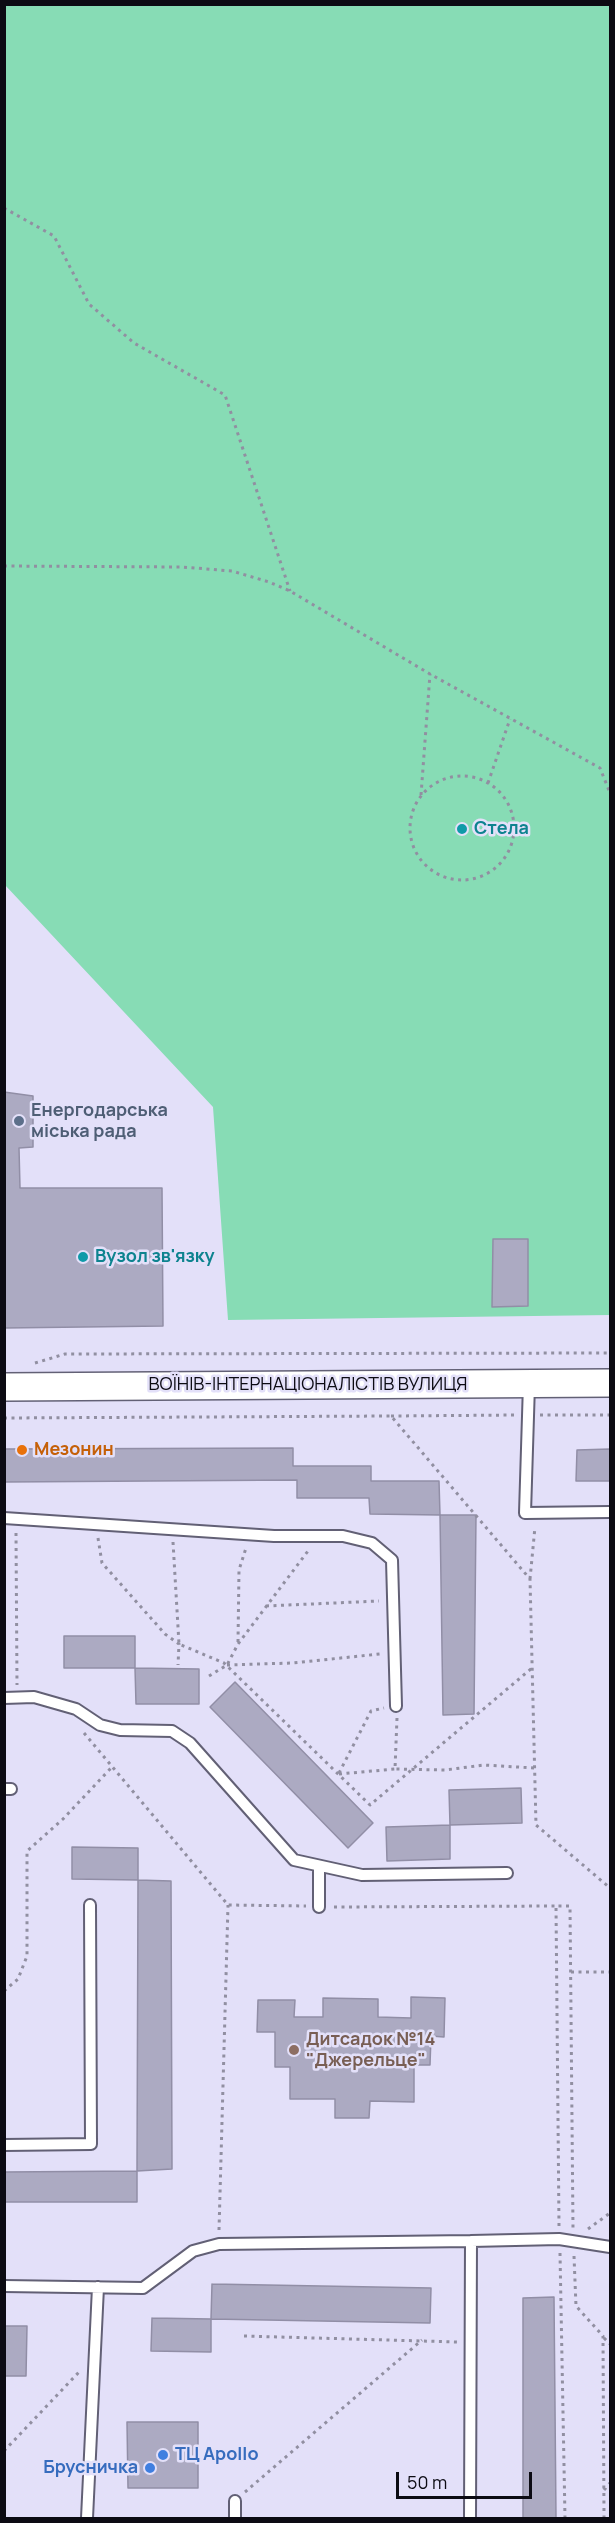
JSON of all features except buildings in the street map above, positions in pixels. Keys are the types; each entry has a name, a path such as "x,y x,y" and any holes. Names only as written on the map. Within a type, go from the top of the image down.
{"street":[{"name":"ВОЇНІВ-ІНТЕРНАЦІОНАЛІСТІВ ВУЛИЦЯ","path":"4,1387 610,1383"}],"lane":[{"path":"529,1384 525,1513 610,1512"},
{"path":"4,1518 250,1535 343,1536 372,1543 392,1560 396,1706"},
{"path":"4,1698 34,1697 76,1709 100,1725 120,1730 172,1731 190,1743 294,1860 362,1875 507,1873"},
{"path":"319,1866 319,1907"},
{"path":"4,2145 91,2144 90,1905"},
{"path":"4,2286 143,2288 194,2251 219,2244 559,2239 610,2247"},
{"path":"470,2518 471,2241"},
{"path":"87,2518 98,2288"},
{"path":"235,2500 235,2518"}],"path":[{"path":"4,208 54,236 89,304 134,343 225,395 290,591"},
{"path":"4,566 209,569 251,576 290,591 429,674 600,768 610,793"},
{"path":"421,797 429,674"},
{"path":"488,783 510,719"},
{"path":"465,776 488,783 498,789 509,803 514,820 514,838 502,861 480,877 464,880 447,878 433,871 421,859 413,844 410,828 413,811 421,797 433,785 448,778 465,776"},
{"path":"26,1365 65,1354 610,1353"},
{"path":"391,1416 610,1415"},
{"path":"530,1579 537,1513"},
{"path":"17,1519 18,1698"},
{"path":"95,1524 102,1563 165,1634 178,1644 227,1665 370,1806 532,1668"},
{"path":"172,1530 178,1665"},
{"path":"238,1644 239,1569 250,1535"},
{"path":"227,1665 238,1644 298,1567 317,1536"},
{"path":"267,1606 393,1600"},
{"path":"209,1676 227,1665 292,1663 325,1658 362,1658 395,1651"},
{"path":"339,1774 371,1711 396,1706 398,1731 395,1768"},
{"path":"339,1774 395,1768 445,1770 484,1765 534,1768"},
{"path":"4,1991 18,1979 27,1956 27,1851 63,1819 112,1767"},
{"path":"219,2244 228,1905"},
{"path":"565,2518 559,2239 556,1906 570,1906 573,2240 576,2306 610,2344"},
{"path":"571,1972 610,1972"},
{"path":"573,2240 610,2212"},
{"path":"244,2336 469,2342"},
{"path":"603,2336 604,2518"},
{"path":"235,2500 422,2340"},
{"path":"4,2451 95,2355"},
{"path":"604,2490 610,2482"}],"green space":[{"path":"5,5 610,5 610,1315 228,1320 213,1107 5,885"}],"place":[{"name":"Стела","path":"462,829"},
{"name":"Енергодарська міська рада","path":"19,1121"},
{"name":"Вузол зв'язку","path":"83,1257"},
{"name":"Мезонин","path":"22,1450"},
{"name":"Дитсадок №14 \"Джерельце\"","path":"294,2050"},
{"name":"ТЦ Apollo","path":"163,2455"},
{"name":"Брусничка","path":"150,2468"}]}
